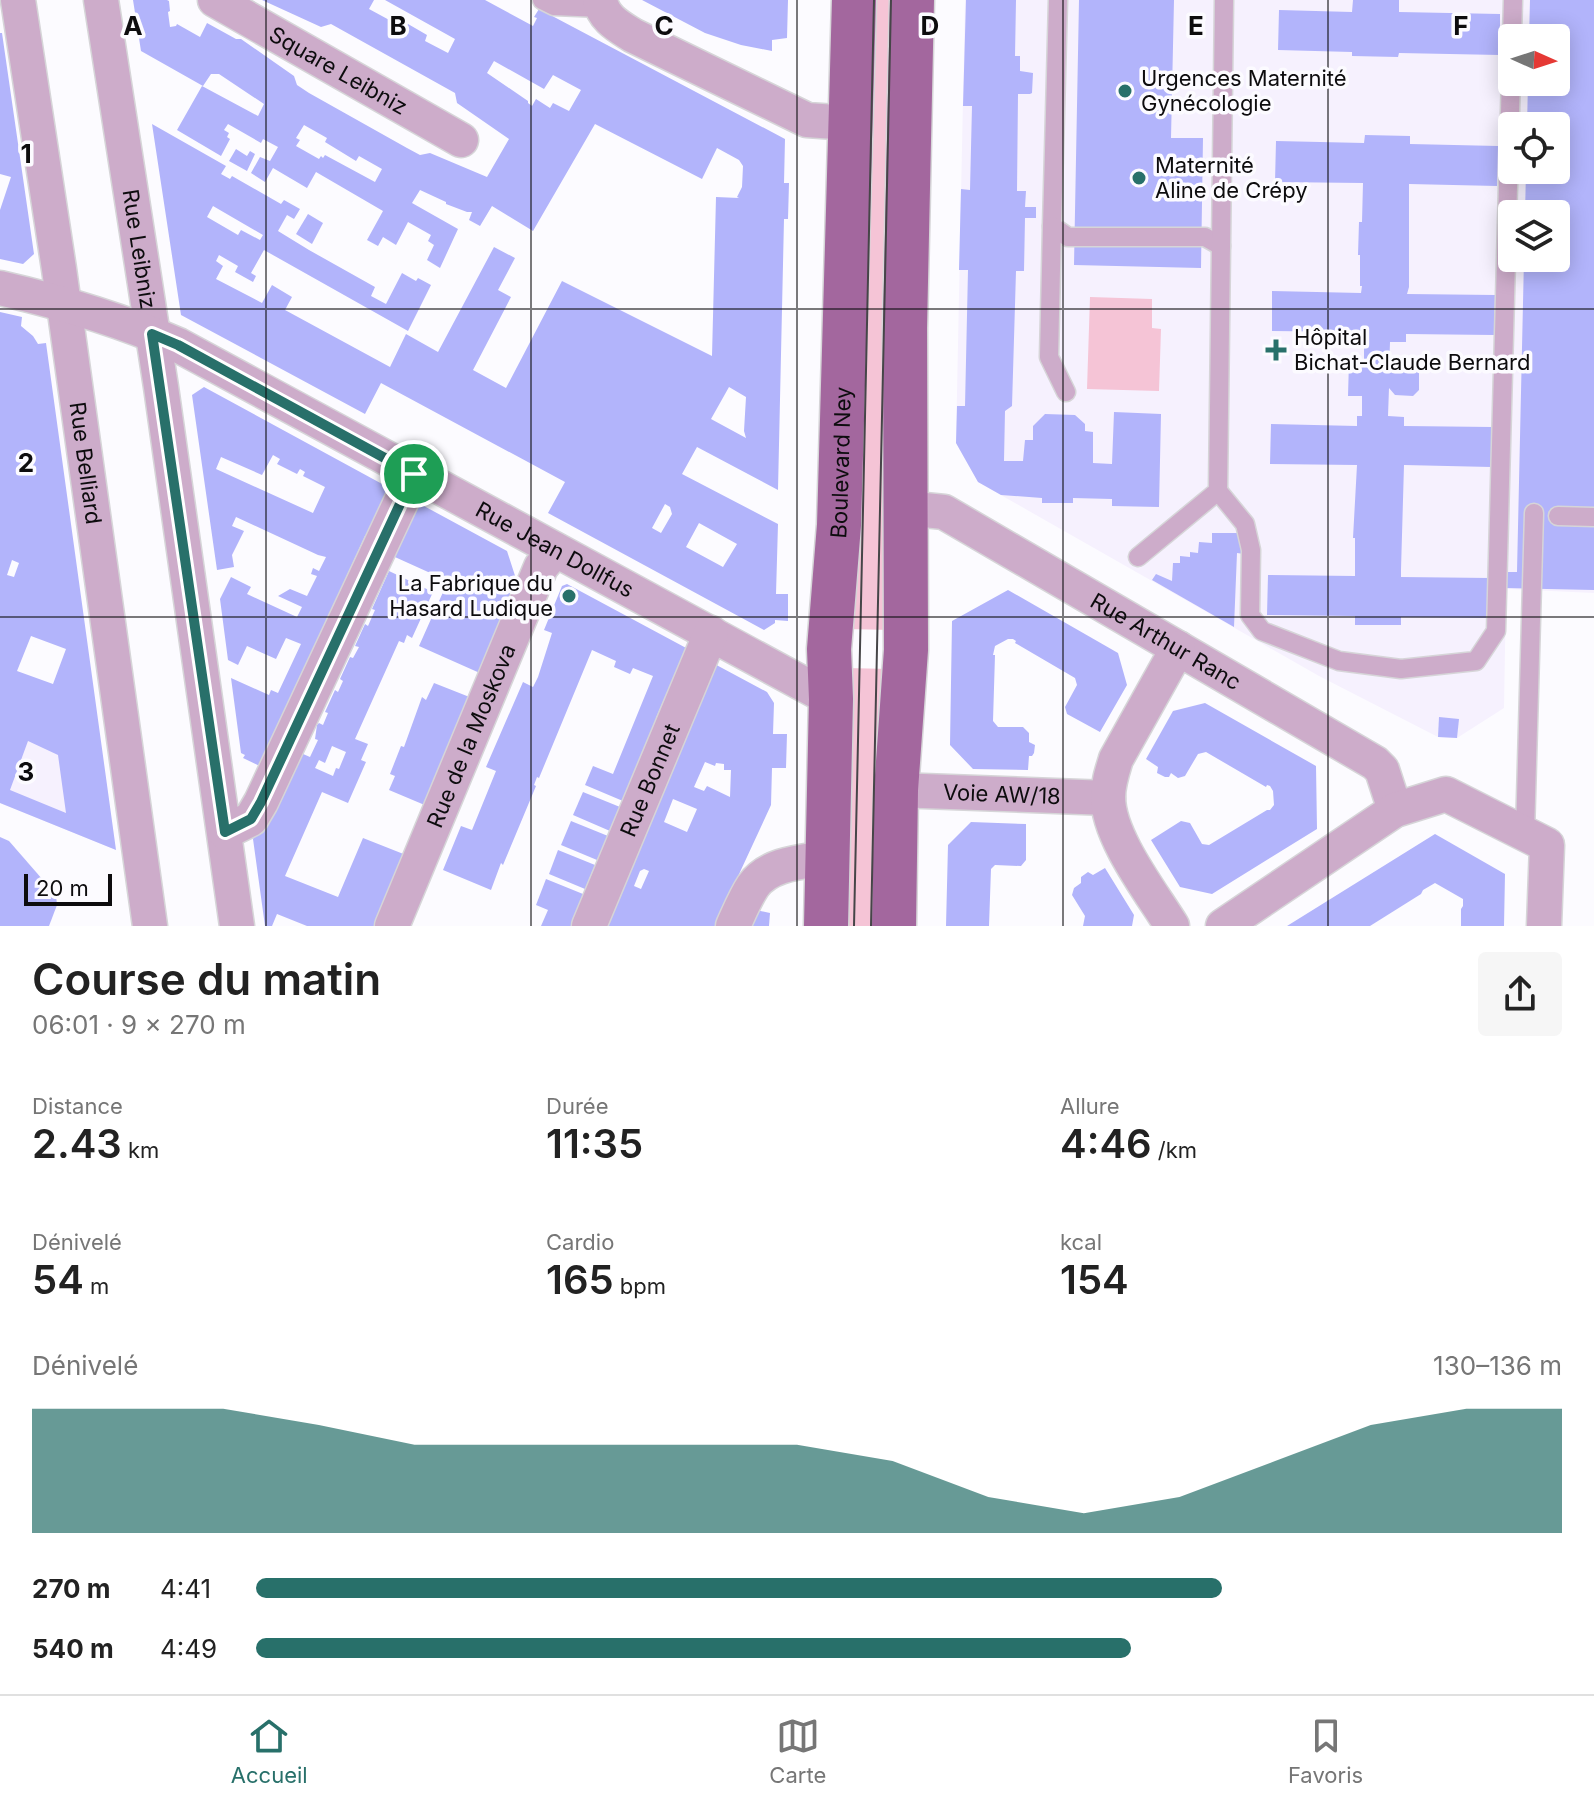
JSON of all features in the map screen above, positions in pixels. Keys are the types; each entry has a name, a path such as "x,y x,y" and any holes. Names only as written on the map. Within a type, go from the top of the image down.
{"main road":[{"name":"Boulevard Ney","path":"826,926 831,699 829,649 839,525 854,0"},
{"path":"894,926 896,790 906,650 905,312 912,0"}],"street":[{"name":"Rue Belliard","path":"18,0 150,926"},
{"name":"Rue Leibniz","path":"101,0 237,926"},
{"name":"Square Leibniz","path":"215,0 461,140"},
{"path":"601,4 613,23 632,35 807,120 850,123"},
{"name":"Rue Jean Dollfus","path":"0,288 63,303 178,345 831,699"},
{"path":"225,832 251,819 261,802 414,474"},
{"name":"Rue Arthur Ranc","path":"905,508 944,512 1375,763 1382,770 1395,810"},
{"name":"Rue de la Moskova","path":"392,926 541,567 555,550"},
{"name":"Rue Bonnet","path":"589,926 711,633"},
{"path":"1172,926 1117,835 1108,798 1116,759 1178,648"},
{"name":"Voie AW/18","path":"896,790 1108,798"},
{"path":"1223,926 1395,810 1446,794 1547,845 1544,926"},
{"path":"733,926 754,884 772,870 789,863 827,858"}],"lane":[{"path":"542,0 554,6 601,4"},
{"path":"1058,0 1049,357 1066,392"},
{"path":"1224,0 1218,491 1245,524 1251,550 1250,615 1262,631 1339,661 1401,669 1476,661 1496,631 1513,0"},
{"path":"1052,226 1068,237 1205,237 1221,246"},
{"path":"1138,557 1218,491"},
{"path":"1525,833 1534,513"},
{"path":"1558,516 1594,517"}],"shaded area":[{"path":"865,0 899,0 892,630 846,629"},
{"name":"Hôpital Bichat-Claude Bernard","path":"965,0 1594,0 1594,593 1506,589 1504,708 1457,738 1438,737 1319,676 978,482 956,443"},
{"path":"1090,297 1152,299 1152,328 1161,329 1159,391 1087,389"},
{"path":"845,668 891,669 879,926 846,926"},
{"path":"0,694 99,732 116,850 0,803"}],"building":[{"path":"133,0 167,0 170,27 177,24 200,37 207,23 241,39 294,76 297,85 309,93 407,148 420,155 430,153 487,177 509,139 457,103 455,93 331,24 321,27 262,0 374,0 369,9 393,22 396,17 427,35 425,41 448,53 455,39 385,0 485,0 533,26 539,9 785,139 784,183 789,183 788,219 784,219 778,490 697,447 682,474 778,524 776,594 788,594 788,621 775,620 764,630 548,513 565,482 381,383 365,414 181,315 152,124 226,166 221,174 230,179 232,176 281,204 284,200 300,209 294,219 287,215 278,231 375,287 371,296 386,304 402,273 431,285 408,331 264,250 251,273 256,276 253,282 235,272 238,266 219,255 216,261 223,266 216,279 262,303 272,285 292,297 285,310 390,367 406,334 438,352 494,247 515,258 498,290 511,297 473,370 506,388 562,281 712,356 716,197 739,198 743,166 739,160 717,148 702,179 595,124 533,231 492,206 480,226 469,220 472,212 446,204 420,190 412,203 458,229 440,268 427,260 434,245 428,241 431,235 408,222 396,245 383,237 378,246 367,240 383,211 316,172 307,188 273,168 265,182 251,173 260,157 270,161 278,147 263,139 261,143 228,124 224,130 229,133 227,137 230,139 221,156 177,130 202,86 258,116 264,104 219,74 211,74 203,86 141,51","holes":["494,61 544,89 553,75 581,90 569,111 553,103 550,108 536,99 532,106 487,73","304,125 327,138 325,142 356,161 359,156 382,169 375,182 325,155 319,159 296,146 300,140 296,138","213,206 263,235 260,240 241,230 238,235 207,217","729,387 746,397 746,438 711,419","665,504 672,514 661,533 652,528","699,523 737,544 723,567 686,547"]},
{"path":"642,0 788,0 787,38 772,40 772,51 741,45 705,33"},
{"path":"966,0 1016,0 1015,56 1020,56 1020,71 1033,73 1032,93 1018,94 1017,191 1026,191 1025,207 1036,207 1036,218 1025,218 1024,271 1016,271 1012,406 1005,411 1004,461 1023,461 1025,440 1033,440 1033,426 1045,414 1075,415 1085,424 1085,431 1093,432 1093,463 1112,464 1114,412 1161,414 1159,507 1112,506 1112,499 1073,498 1073,503 1042,503 1042,498 1001,495 978,482 956,443 957,406 965,406 968,270 959,270 961,189 970,190 972,106 963,106"},
{"path":"1079,0 1174,0 1171,138 1203,138 1201,268 1074,265"},
{"path":"1353,0 1399,0 1399,12 1500,14 1498,55 1399,53 1398,57 1352,56 1352,52 1278,50 1279,10 1352,12"},
{"path":"1530,0 1594,0 1594,590 1506,588 1507,572 1517,572 1524,272 1570,272 1570,200 1525,200 1526,184 1570,184 1570,112 1527,112 1528,96 1570,96 1570,24 1529,24"},
{"path":"0,33 34,254 23,264 0,259 0,210 11,177 0,174"},
{"path":"1365,135 1410,136 1410,144 1498,146 1497,186 1409,184 1407,294 1495,295 1494,335 1406,334 1406,342 1390,342 1389,371 1397,365 1414,365 1419,372 1419,390 1413,396 1395,395 1389,388 1388,416 1404,417 1404,426 1492,427 1491,467 1404,465 1401,570 1401,577 1490,578 1489,618 1401,617 1401,625 1355,625 1355,616 1267,615 1268,575 1355,576 1353,538 1357,465 1270,464 1271,424 1357,426 1357,416 1362,416 1362,396 1348,396 1349,361 1364,361 1361,332 1272,331 1272,291 1361,293 1362,286 1358,255 1363,183 1275,182 1276,141 1364,143"},
{"path":"236,149 247,156 250,151 255,154 247,171 229,161"},
{"path":"308,214 323,223 312,244 296,234"},
{"path":"0,312 22,317 21,326 38,344 46,343 116,850 0,803","holes":["12,560 19,563 14,577 7,575","31,636 66,649 53,684 17,671","28,741 58,755 66,813 10,790"]},
{"path":"204,387 395,491 373,540 365,536 344,582 352,586 335,622 327,619 323,627 313,650 321,653 268,770 243,758 245,755 241,753 231,678 269,695 271,690 278,693 301,644 286,638 276,659 247,646 238,665 228,660 220,599 231,577 251,587 247,594 297,617 302,607 278,596 290,589 307,596 317,576 311,574 313,568 319,571 326,557 236,517 232,526 244,531 232,555 234,567 217,570 192,395","holes":["273,455 280,459 277,464 297,474 300,469 305,472 303,476 325,487 313,513 216,469 221,457 262,475"]},
{"path":"411,499 507,551 518,585 482,674 419,646 448,581 386,553"},
{"path":"1212,533 1237,533 1245,541 1244,554 1237,553 1234,627 1152,580 1156,574 1172,581 1173,563 1180,563 1180,556 1190,557 1190,552 1198,553 1199,542 1212,543"},
{"path":"389,571 433,592 412,638 407,635 404,643 399,641 355,739 368,744 361,760 366,762 348,803 322,792 285,876 338,897 363,838 406,855 376,926 307,926 277,914 272,926 265,926 253,839 294,750 310,757 318,740 315,739 317,725 323,725 328,713 325,712 343,681 340,679 350,657 353,658 359,647 355,646 365,624 368,626 375,610 372,609","holes":["332,746 346,752 333,776 315,768 319,760 325,763"]},
{"path":"567,584 688,649 679,687 671,683 656,718 664,722 630,804 585,785 593,766 613,774 653,676 633,668 630,674 614,667 616,661 592,650 491,890 443,870 461,826 472,830 496,771 486,767 523,682 533,687 538,677 552,633 544,630 562,586"},
{"path":"1008,590 1118,653 1127,685 1100,732 1067,714 1065,707 1077,685 1075,678 1013,639 995,646 993,721 998,727 1023,727 1029,733 1029,742 1035,745 1034,753 1029,756 1028,770 973,769 950,745 952,621"},
{"path":"709,661 767,692 774,703 773,734 787,734 786,768 772,768 771,805 715,926 608,926 610,921 601,917 626,857 635,860 683,723 691,726 702,699 694,696","holes":["705,762 715,766 716,763 724,764 724,770 731,770 730,797 707,786 704,791 694,787","673,799 697,809 687,832 664,822","640,871 649,871 641,889 634,886"]},
{"path":"434,683 472,698 427,806 389,790 395,776 390,774 401,746 404,747 422,697 426,700"},
{"path":"1205,703 1316,766 1317,829 1212,894 1180,887 1151,840 1181,821 1190,823 1202,844 1209,845 1274,805 1270,786 1266,787 1206,752 1198,754 1185,776 1178,778 1171,773 1165,777 1157,773 1158,767 1146,759 1173,711"},
{"path":"1439,717 1459,719 1457,738 1438,737"},
{"path":"583,792 620,807 610,831 573,815"},
{"path":"571,821 608,836 597,860 561,845"},
{"path":"971,822 1026,824 1026,860 1021,866 995,865 991,869 989,926 946,926 948,845"},
{"path":"1435,834 1505,874 1504,926 1461,926 1463,899 1435,883 1370,926 1287,926"},
{"path":"0,837 9,841 56,895 57,905 49,926 0,926"},
{"path":"558,850 595,865 585,889 549,874"},
{"path":"1105,868 1134,915 1132,926 1083,926 1085,916 1072,895 1074,888 1088,872 1093,875"},
{"path":"546,879 583,894 573,920 580,923 578,926 541,926 548,910 536,905"},
{"path":"756,910 770,913 769,926 748,926"}],"tram line":[{"path":"854,926 874,0"},
{"path":"871,926 891,0"}],"place":[{"name":"Urgences Maternité Gynécologie","path":"1125,91"},
{"name":"Maternité Aline de Crépy","path":"1139,178"},
{"name":"Hôpital Bichat-Claude Bernard","path":"1276,350"},
{"name":"La Fabrique du Hasard Ludique","path":"569,596"}],"route":[{"path":"152,334 178,345 414,474 261,802 251,819 225,832 152,334"}]}
